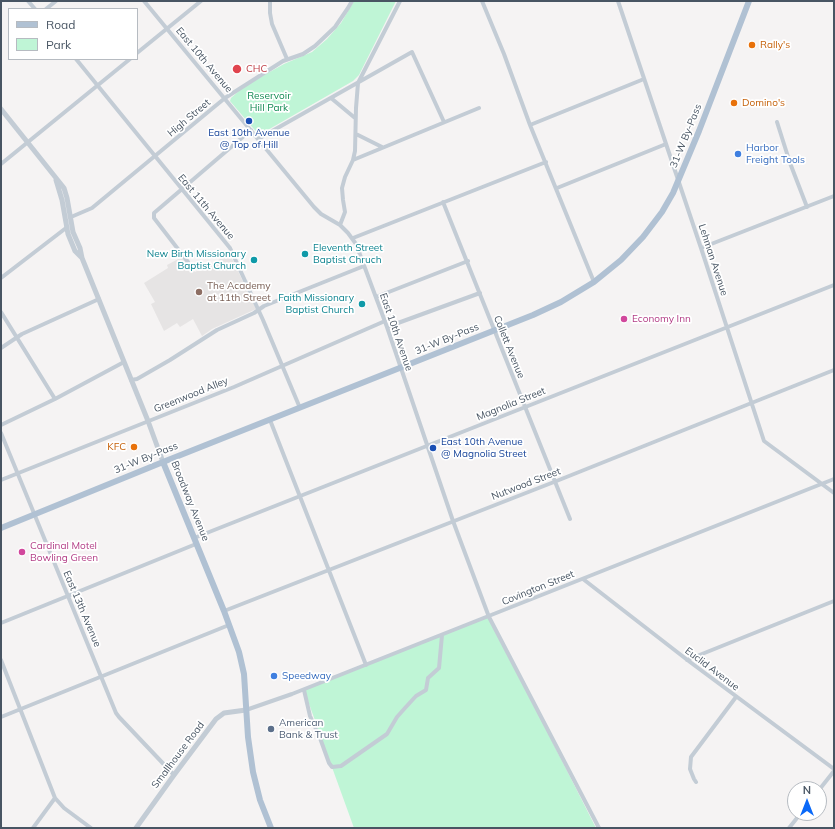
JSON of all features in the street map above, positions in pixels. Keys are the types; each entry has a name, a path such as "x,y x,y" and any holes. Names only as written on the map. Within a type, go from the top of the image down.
{"main road":[{"name":"31-W By-Pass","path":"1,528 533,315 561,302 594,282 621,260 643,237 662,212 678,182 749,1"},
{"name":"Broadway Avenue","path":"163,462 237,645 242,665 253,772 260,800 271,828"}],"street":[{"path":"47,8 56,1"},
{"name":"East 10th Avenue","path":"144,1 314,207 321,214 340,225 353,238 387,327 453,521 489,617 599,828"},
{"path":"138,52 201,1"},
{"path":"270,1 272,24 287,59"},
{"name":"High Street","path":"68,219 92,208 225,98 287,59 303,54 319,43 338,22 352,1"},
{"path":"340,225 345,212 342,188 345,177 353,160 356,134 355,118 358,83 400,1"},
{"path":"482,1 504,54 530,125 557,188 594,282"},
{"name":"Lehman Avenue","path":"618,1 764,441 834,493"},
{"path":"258,139 412,52 444,122"},
{"name":"East 11th Avenue","path":"77,60 230,248 259,310 300,408"},
{"path":"1,164 129,60"},
{"path":"530,125 644,79"},
{"path":"331,98 355,118"},
{"path":"353,160 479,108"},
{"path":"1,109 55,177 68,219"},
{"path":"777,122 790,164 807,207"},
{"path":"188,262 153,216 156,210 251,130"},
{"path":"356,134 382,147"},
{"path":"557,188 666,144"},
{"path":"353,238 546,162"},
{"path":"701,248 834,196"},
{"name":"Collett Avenue","path":"443,202 468,261 524,407 570,519"},
{"name":"Broadway Avenue","path":"68,219 66,228 75,251 82,258"},
{"name":"Broadway Avenue","path":"68,219 163,462"},
{"path":"1,278 66,228"},
{"path":"376,297 468,261"},
{"path":"131,380 137,379 226,326 259,310 264,306 364,266"},
{"name":"Magnolia Street","path":"1,623 300,496 834,285"},
{"path":"387,327 480,293"},
{"path":"1,348 16,337 99,299"},
{"path":"1,312 55,398"},
{"name":"Greenwood Alley","path":"1,480 202,400 385,322"},
{"path":"1,425 124,362"},
{"name":"Nutwood Street","path":"224,611 554,482 834,370"},
{"path":"270,420 366,665"},
{"name":"East 13th Avenue","path":"1,433 67,596 119,717 174,775"},
{"name":"Covington Street","path":"246,710 268,704 304,690 834,479"},
{"name":"Euclid Avenue","path":"583,579 687,660 834,770"},
{"path":"687,660 834,601"},
{"path":"1,717 229,625"},
{"path":"304,690 310,716 329,762 332,767 341,766 387,734 397,717 416,696 426,690 428,687 428,678 439,668 442,635"},
{"path":"1,660 55,798 64,808 91,828"},
{"path":"696,782 690,769 691,757 736,697"},
{"name":"Smallhouse Road","path":"136,828 216,719 224,714 246,710"},
{"path":"826,781 834,770"},
{"path":"33,828 55,798"}],"shaded area":[{"name":"The Academy at 11th Street","path":"230,254 256,309 212,329 202,336 193,319 180,327 177,323 164,331 151,304 155,302 144,283 168,268 167,265 182,257 195,272"}],"green space":[{"name":"Reservoir Hill Park","path":"354,1 396,1 359,75 353,81 259,135 230,101 231,98 240,90 259,78 284,64 312,52 327,39 341,23"},
{"path":"489,617 596,828 354,828 304,690"}],"place":[{"name":"Rally's","path":"752,45"},
{"name":"CHC","path":"237,69"},
{"name":"Domino's","path":"734,103"},
{"name":"East 10th Avenue @ Top of Hill","path":"249,121"},
{"name":"Harbor Freight Tools","path":"738,154"},
{"name":"Eleventh Street Baptist Chruch","path":"305,254"},
{"name":"New Birth Missionary Baptist Church","path":"254,260"},
{"name":"The Academy at 11th Street","path":"199,292"},
{"name":"Faith Missionary Baptist Church","path":"362,304"},
{"name":"Economy Inn","path":"624,319"},
{"name":"KFC","path":"134,447"},
{"name":"East 10th Avenue @ Magnolia Street","path":"433,448"},
{"name":"Cardinal Motel Bowling Green","path":"22,552"},
{"name":"Speedway","path":"274,676"},
{"name":"American Bank & Trust","path":"271,729"}]}
